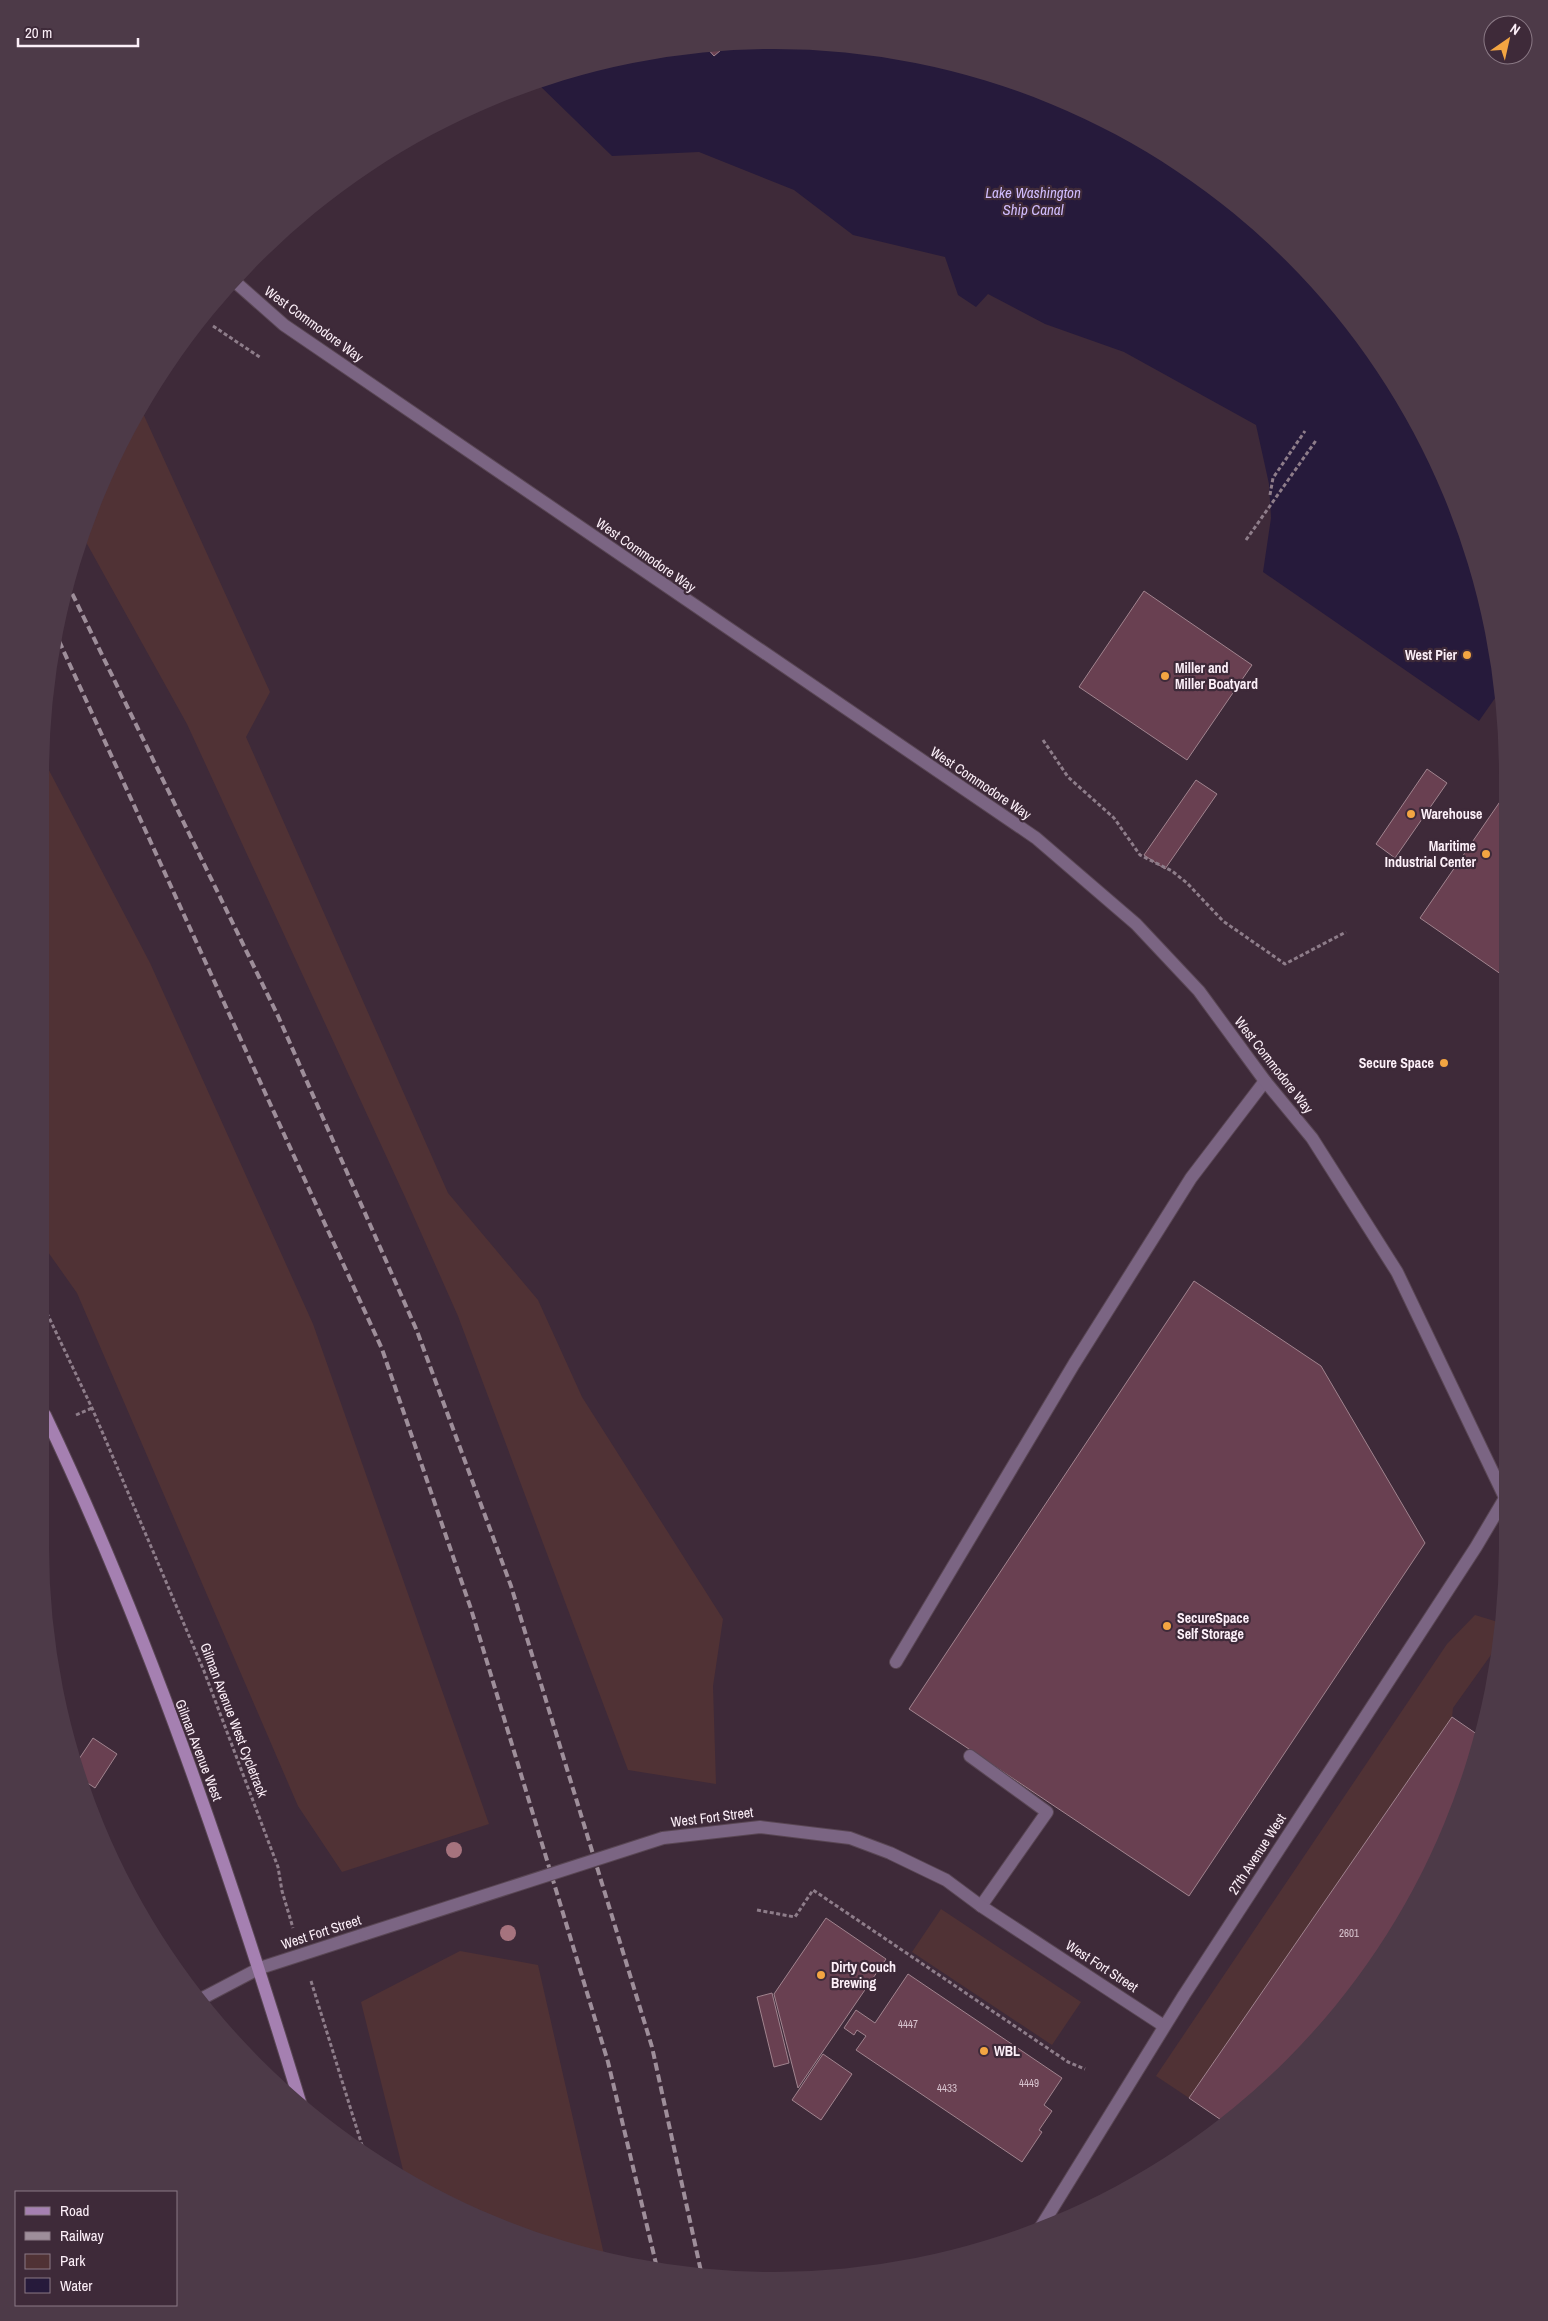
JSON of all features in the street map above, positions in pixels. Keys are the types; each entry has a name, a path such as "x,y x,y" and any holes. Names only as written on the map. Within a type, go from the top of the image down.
{"main road":[{"name":"Gilman Avenue West","path":"49,1430 118,1582 195,1781 260,1968 297,2093"}],"street":[{"name":"West Commodore Way","path":"239,285 284,325 1036,838 1136,924 1199,991 1265,1081 1312,1138 1397,1272 1499,1484"},
{"path":"896,1662 1074,1364 1191,1178 1265,1081"},
{"name":"27th Avenue West","path":"1045,2219 1164,2026 1499,1513"},
{"path":"970,1756 1047,1812 981,1906"},
{"name":"West Fort Street","path":"205,1997 260,1968 663,1838 760,1827 850,1838 890,1853 946,1880 981,1906 1164,2026"}],"path":[{"path":"213,326 261,358"},
{"path":"1270,495 1273,478 1304,431"},
{"path":"1246,540 1316,439"},
{"path":"1043,740 1068,777 1114,818 1140,855 1172,871 1223,921 1285,964 1346,932"},
{"name":"Gilman Avenue West Cycletrack","path":"49,1318 92,1408 204,1672 278,1867 282,1891 361,2143"},
{"path":"757,1910 795,1917 813,1890 1068,2062 1085,2069"}],"green space":[{"path":"144,415 270,692 246,737 448,1193 538,1300 582,1397 723,1619 713,1686 716,1784 628,1770 458,1316 187,724 86,543 104,496"},
{"path":"49,770 150,963 313,1324 489,1824 342,1872 298,1806 77,1293 49,1253"},
{"path":"1475,1615 1495,1621 1491,1655 1453,1708 1452,1717 1189,2098 1156,2076 1447,1644"},
{"path":"941,1909 1081,2002 1052,2045 912,1952"},
{"path":"460,1951 538,1965 603,2252 541,2234 496,2217 453,2197 403,2170 361,2002"}],"water":[{"name":"Lake Washington Ship Canal","path":"774,49 821,50 869,55 962,73 1052,104 1137,146 1177,171 1216,199 1287,261 1349,332 1377,371 1402,411 1424,453 1444,496 1461,541 1475,586 1485,633 1495,698 1479,721 1263,572 1271,518 1269,484 1256,425 1124,352 1045,324 988,294 976,307 958,295 945,257 853,235 794,190 699,152 612,156 541,87 586,73 679,55 727,50"}],"building":[{"path":"720,51 714,56 710,52"},
{"name":"Miller and Miller Boatyard","path":"1144,591 1252,665 1187,760 1079,687"},
{"name":"Warehouse","path":"1427,769 1447,783 1395,858 1376,844"},
{"path":"1196,780 1217,794 1165,869 1144,855"},
{"name":"Maritime Industrial Center","path":"1499,803 1499,973 1420,918"},
{"name":"SecureSpace Self Storage","path":"1194,1281 1321,1366 1425,1543 1189,1896 909,1709"},
{"path":"1452,1717 1475,1733 1461,1780 1444,1825 1424,1868 1402,1910 1377,1950 1349,1989 1287,2060 1220,2119 1189,2098"},
{"path":"93,1738 117,1754 95,1788 88,1784 80,1758"},
{"path":"826,1918 886,1959 798,2088 774,1994"},
{"path":"908,1974 1062,2078 1044,2105 1052,2111 1039,2130 1042,2132 1022,2162 856,2050 866,2036 857,2030 854,2035 844,2028 856,2010 875,2023"},
{"path":"772,1993 789,2063 774,2067 757,1997"},
{"path":"823,2054 852,2074 821,2120 792,2100"}],"railway":[{"path":"72,592 278,1016 417,1331 511,1586 652,2047 700,2268"},
{"path":"61,645 382,1349 471,1609 608,2062 656,2262"}],"place":[{"name":"West Pier","path":"1467,655"},
{"name":"Miller and Miller Boatyard","path":"1165,676"},
{"name":"Warehouse","path":"1411,814"},
{"name":"Maritime Industrial Center","path":"1486,854"},
{"name":"Secure Space","path":"1444,1063"},
{"name":"SecureSpace Self Storage","path":"1167,1626"},
{"name":"Dirty Couch Brewing","path":"821,1975"},
{"name":"WBL","path":"984,2051"}]}
